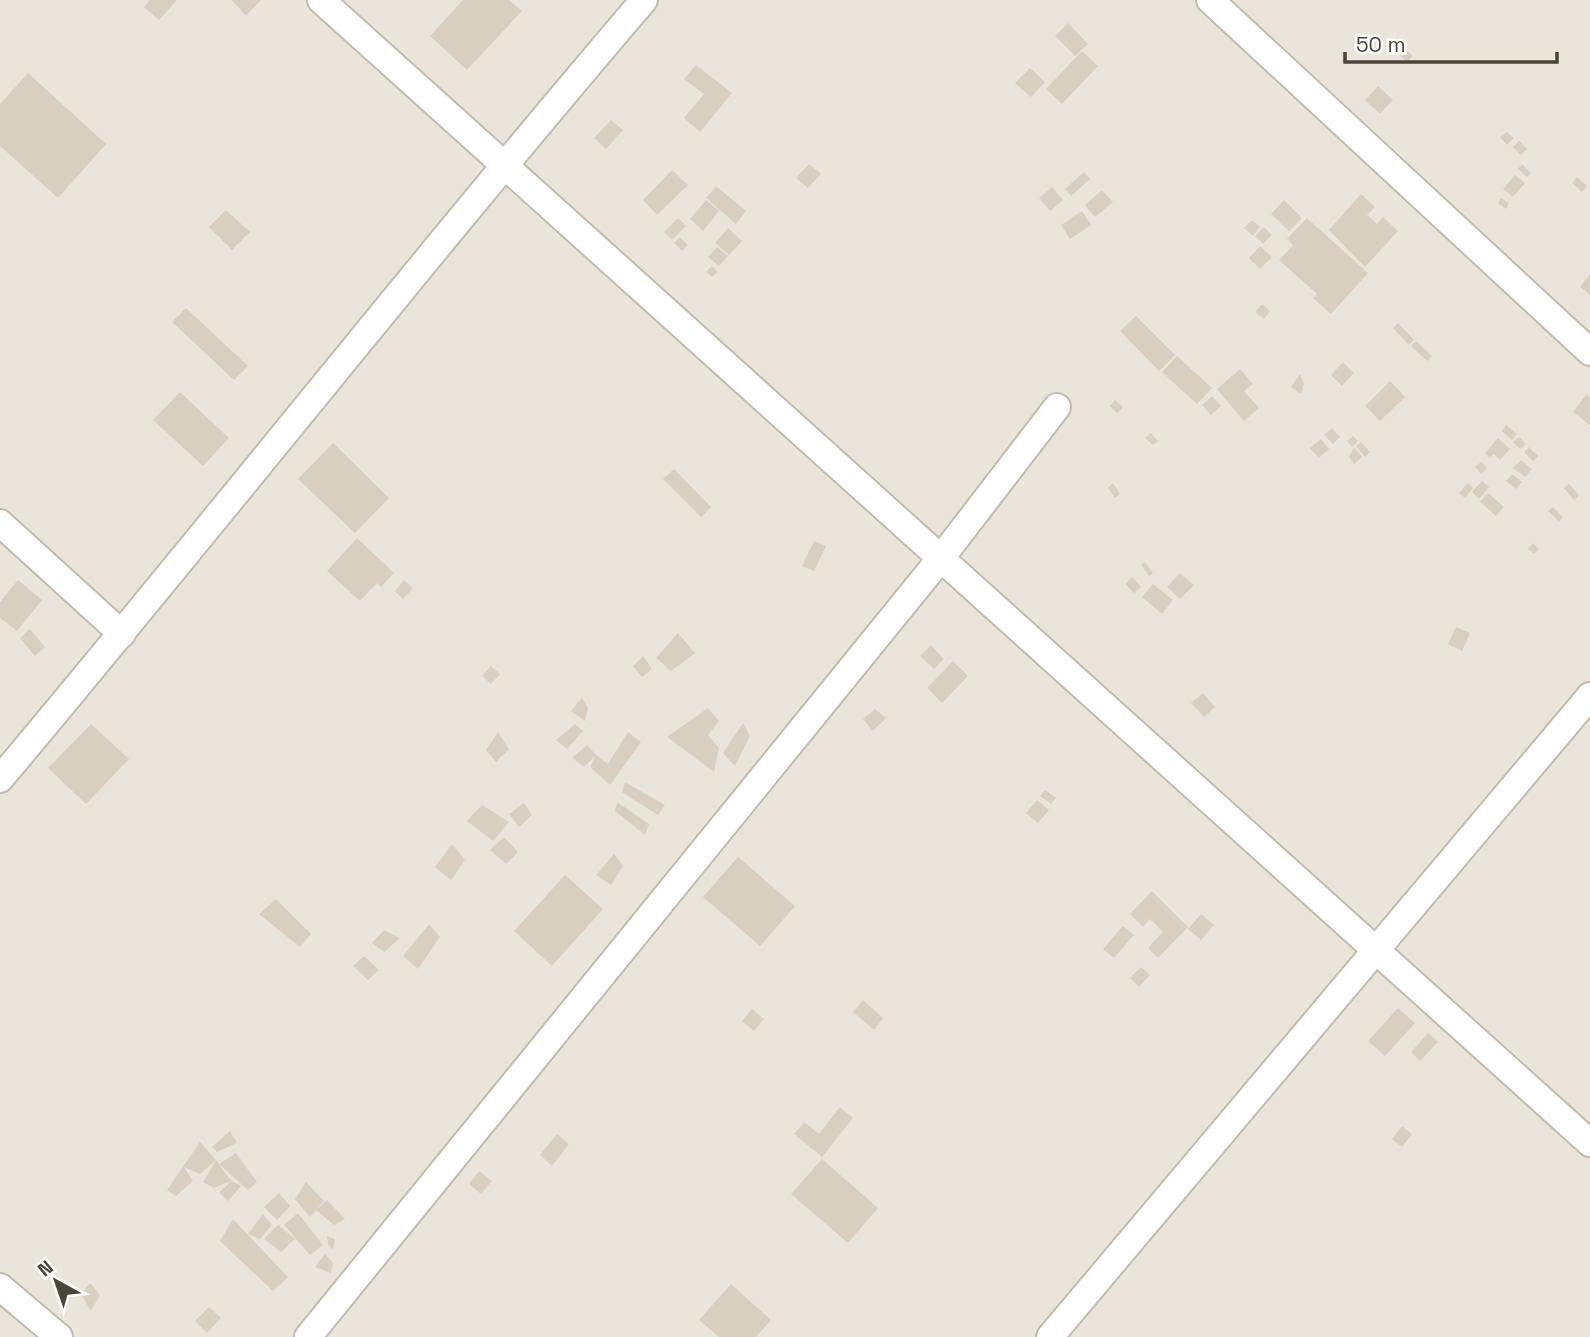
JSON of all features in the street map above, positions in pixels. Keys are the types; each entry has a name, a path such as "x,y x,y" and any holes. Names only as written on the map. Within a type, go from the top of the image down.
{"street":[{"path":"321,0 1590,1143"},
{"path":"0,779 122,634 503,164 645,0"},
{"path":"1210,0 1590,352"},
{"path":"308,1337 940,558 1057,407"},
{"path":"0,523 122,634"},
{"path":"1050,1337 1590,696"},
{"path":"0,1287 58,1337"}],"shaded area":[{"path":"0,0 1590,0 1590,1337 0,1337"}],"building":[{"path":"150,0 177,0 159,20 144,7"},
{"path":"232,0 261,0 246,16"},
{"path":"463,0 509,0 522,11 467,70 430,36"},
{"path":"1068,23 1088,44 1075,56 1055,36"},
{"path":"1407,50 1413,56 1406,62 1401,56"},
{"path":"1082,51 1098,66 1062,104 1046,89"},
{"path":"696,65 732,93 700,132 684,118 704,94 684,79"},
{"path":"1030,68 1045,82 1031,97 1015,83"},
{"path":"28,73 106,144 58,198 0,146 0,104"},
{"path":"1378,86 1393,100 1380,114 1365,100"},
{"path":"611,120 623,130 606,149 594,138"},
{"path":"1507,132 1514,138 1507,145 1500,137"},
{"path":"1519,141 1527,149 1521,155 1513,147"},
{"path":"809,164 821,174 808,188 796,178"},
{"path":"1522,164 1531,173 1527,177 1518,169"},
{"path":"672,170 688,185 657,215 643,200"},
{"path":"1084,172 1090,179 1071,196 1065,189"},
{"path":"1515,175 1525,183 1513,197 1503,189"},
{"path":"1577,177 1587,186 1582,192 1572,183"},
{"path":"716,186 746,211 736,224 706,198"},
{"path":"1052,187 1063,200 1050,211 1039,198"},
{"path":"1102,190 1113,202 1095,217 1085,205"},
{"path":"1361,194 1375,207 1367,215 1377,224 1383,217 1398,231 1365,267 1329,230"},
{"path":"1501,198 1509,203 1506,209 1498,203"},
{"path":"706,200 719,211 703,231 690,219"},
{"path":"1284,200 1302,218 1289,231 1271,214"},
{"path":"226,210 250,232 232,250 209,227"},
{"path":"1082,211 1091,225 1070,239 1061,225"},
{"path":"678,218 686,226 672,240 664,232"},
{"path":"1307,218 1368,273 1331,314 1313,298 1317,294 1279,260 1293,245 1287,239"},
{"path":"1252,220 1260,227 1253,236 1244,228"},
{"path":"1264,227 1272,235 1263,244 1255,236"},
{"path":"728,228 742,241 729,255 715,243"},
{"path":"680,237 688,245 682,251 674,243"},
{"path":"1260,246 1272,257 1260,269 1249,258"},
{"path":"717,247 728,256 719,266 708,257"},
{"path":"712,266 718,272 712,277 706,272"},
{"path":"1590,274 1590,295 1580,287"},
{"path":"1262,304 1270,311 1264,319 1255,312"},
{"path":"186,308 248,366 234,380 172,322"},
{"path":"1136,316 1175,355 1159,371 1120,331"},
{"path":"1398,323 1414,340 1409,345 1393,328"},
{"path":"1416,341 1432,356 1427,361 1411,346"},
{"path":"1177,356 1212,388 1197,404 1162,372"},
{"path":"1343,362 1354,373 1342,386 1331,375"},
{"path":"1240,369 1253,384 1244,391 1259,408 1244,421 1217,389"},
{"path":"1300,374 1304,384 1301,394 1291,387"},
{"path":"1390,381 1405,397 1380,421 1365,406"},
{"path":"180,392 229,438 203,466 153,420"},
{"path":"1586,395 1590,397 1590,425 1573,412"},
{"path":"1212,396 1221,406 1211,415 1202,405"},
{"path":"1115,400 1123,407 1117,413 1110,406"},
{"path":"1506,425 1517,434 1512,440 1502,431"},
{"path":"1332,428 1340,437 1333,444 1324,435"},
{"path":"1151,433 1158,441 1153,445 1145,438"},
{"path":"1353,436 1358,441 1352,447 1347,441"},
{"path":"1519,437 1526,444 1520,449 1513,442"},
{"path":"1498,438 1510,449 1500,460 1494,454 1490,457 1485,453"},
{"path":"1321,439 1329,449 1319,458 1310,448"},
{"path":"1361,442 1370,452 1365,457 1356,446"},
{"path":"333,443 389,498 355,533 298,479"},
{"path":"1354,447 1362,457 1354,464 1349,457"},
{"path":"1529,447 1538,456 1533,461 1524,452"},
{"path":"1521,460 1532,469 1525,477 1513,468"},
{"path":"1481,462 1487,468 1481,474 1475,467"},
{"path":"674,469 711,507 701,517 663,479"},
{"path":"1512,474 1522,482 1516,489 1506,481"},
{"path":"1482,481 1489,487 1479,499 1472,492"},
{"path":"1113,483 1120,494 1115,498 1108,488"},
{"path":"1468,483 1473,488 1465,498 1459,493"},
{"path":"1569,484 1579,495 1574,500 1564,488"},
{"path":"1488,493 1504,507 1496,516 1480,502"},
{"path":"1553,507 1563,517 1559,522 1548,511"},
{"path":"357,538 394,573 381,587 377,583 360,601 327,571"},
{"path":"814,541 826,546 814,571 802,566"},
{"path":"1533,543 1539,549 1534,554 1528,549"},
{"path":"1145,562 1153,573 1149,576 1141,565"},
{"path":"1180,573 1194,585 1180,599 1167,587"},
{"path":"1132,577 1141,587 1134,593 1125,584"},
{"path":"18,580 42,600 17,631 0,618 0,602"},
{"path":"404,580 413,588 403,599 395,591"},
{"path":"1153,584 1173,600 1162,614 1142,597"},
{"path":"1456,627 1470,633 1462,651 1448,644"},
{"path":"30,629 45,647 35,656 20,638"},
{"path":"678,633 695,653 671,671 656,658"},
{"path":"931,645 944,659 934,669 920,656"},
{"path":"643,656 652,669 642,677 633,666"},
{"path":"953,661 968,676 942,703 927,688"},
{"path":"491,666 500,674 491,684 482,676"},
{"path":"1203,693 1215,707 1204,717 1191,703"},
{"path":"582,698 588,708 585,721 571,711"},
{"path":"708,708 719,721 708,735 719,748 714,772 667,737"},
{"path":"875,709 886,718 873,731 863,719"},
{"path":"743,723 750,736 735,766 723,753"},
{"path":"91,724 129,759 86,804 48,768"},
{"path":"575,724 583,731 567,749 556,740"},
{"path":"498,732 509,749 496,762 486,750"},
{"path":"628,732 641,742 610,785 590,767 596,755 608,764"},
{"path":"587,745 596,755 584,767 572,758"},
{"path":"625,782 665,805 658,815 622,792"},
{"path":"1045,790 1056,798 1051,804 1040,796"},
{"path":"1037,800 1049,810 1038,823 1026,813"},
{"path":"617,802 649,824 645,835 615,811"},
{"path":"524,803 532,815 519,827 509,814"},
{"path":"482,805 509,822 493,841 467,821"},
{"path":"504,837 518,852 506,864 490,850"},
{"path":"452,844 465,860 451,880 435,867"},
{"path":"614,854 623,866 611,885 596,875"},
{"path":"738,857 795,906 760,946 703,897"},
{"path":"565,875 603,909 552,966 514,931"},
{"path":"1152,891 1188,927 1158,958 1148,948 1163,932 1150,919 1143,927 1130,914"},
{"path":"276,899 311,934 300,947 259,914"},
{"path":"1201,914 1214,925 1201,940 1188,929"},
{"path":"429,924 440,937 418,969 403,956"},
{"path":"1123,926 1134,935 1114,958 1103,949"},
{"path":"384,930 400,938 384,952 372,943"},
{"path":"364,956 379,970 368,980 353,966"},
{"path":"1141,967 1150,975 1139,987 1130,978"},
{"path":"863,1000 883,1018 874,1030 853,1012"},
{"path":"1398,1008 1415,1023 1385,1056 1368,1041"},
{"path":"752,1009 764,1019 754,1031 742,1021"},
{"path":"1428,1033 1438,1042 1420,1061 1411,1052"},
{"path":"840,1107 853,1118 822,1157 794,1134 804,1122 819,1134"},
{"path":"1402,1126 1412,1134 1402,1147 1392,1139"},
{"path":"230,1131 237,1143 217,1152 212,1147"},
{"path":"557,1134 569,1144 552,1166 540,1155"},
{"path":"200,1142 216,1160 200,1174 184,1167 193,1181 176,1196 167,1190"},
{"path":"236,1153 257,1182 248,1190 219,1164"},
{"path":"822,1159 878,1208 848,1243 791,1194"},
{"path":"216,1160 231,1181 214,1188 203,1182"},
{"path":"479,1171 492,1181 481,1194 469,1184"},
{"path":"231,1181 241,1186 228,1201 219,1193"},
{"path":"306,1182 324,1201 310,1217 295,1199"},
{"path":"279,1193 290,1206 277,1220 264,1207"},
{"path":"327,1200 345,1219 334,1225 316,1210"},
{"path":"298,1213 323,1245 310,1255 284,1225"},
{"path":"263,1214 272,1225 260,1239 248,1234"},
{"path":"233,1219 288,1277 273,1291 220,1241"},
{"path":"278,1225 295,1239 281,1252 264,1239"},
{"path":"327,1236 335,1239 333,1250 328,1244"},
{"path":"325,1254 333,1263 331,1273 315,1267"},
{"path":"90,1283 100,1295 91,1311 81,1294"},
{"path":"731,1284 771,1320 756,1337 719,1337 699,1320"},
{"path":"209,1307 221,1318 207,1333 195,1321"}]}
